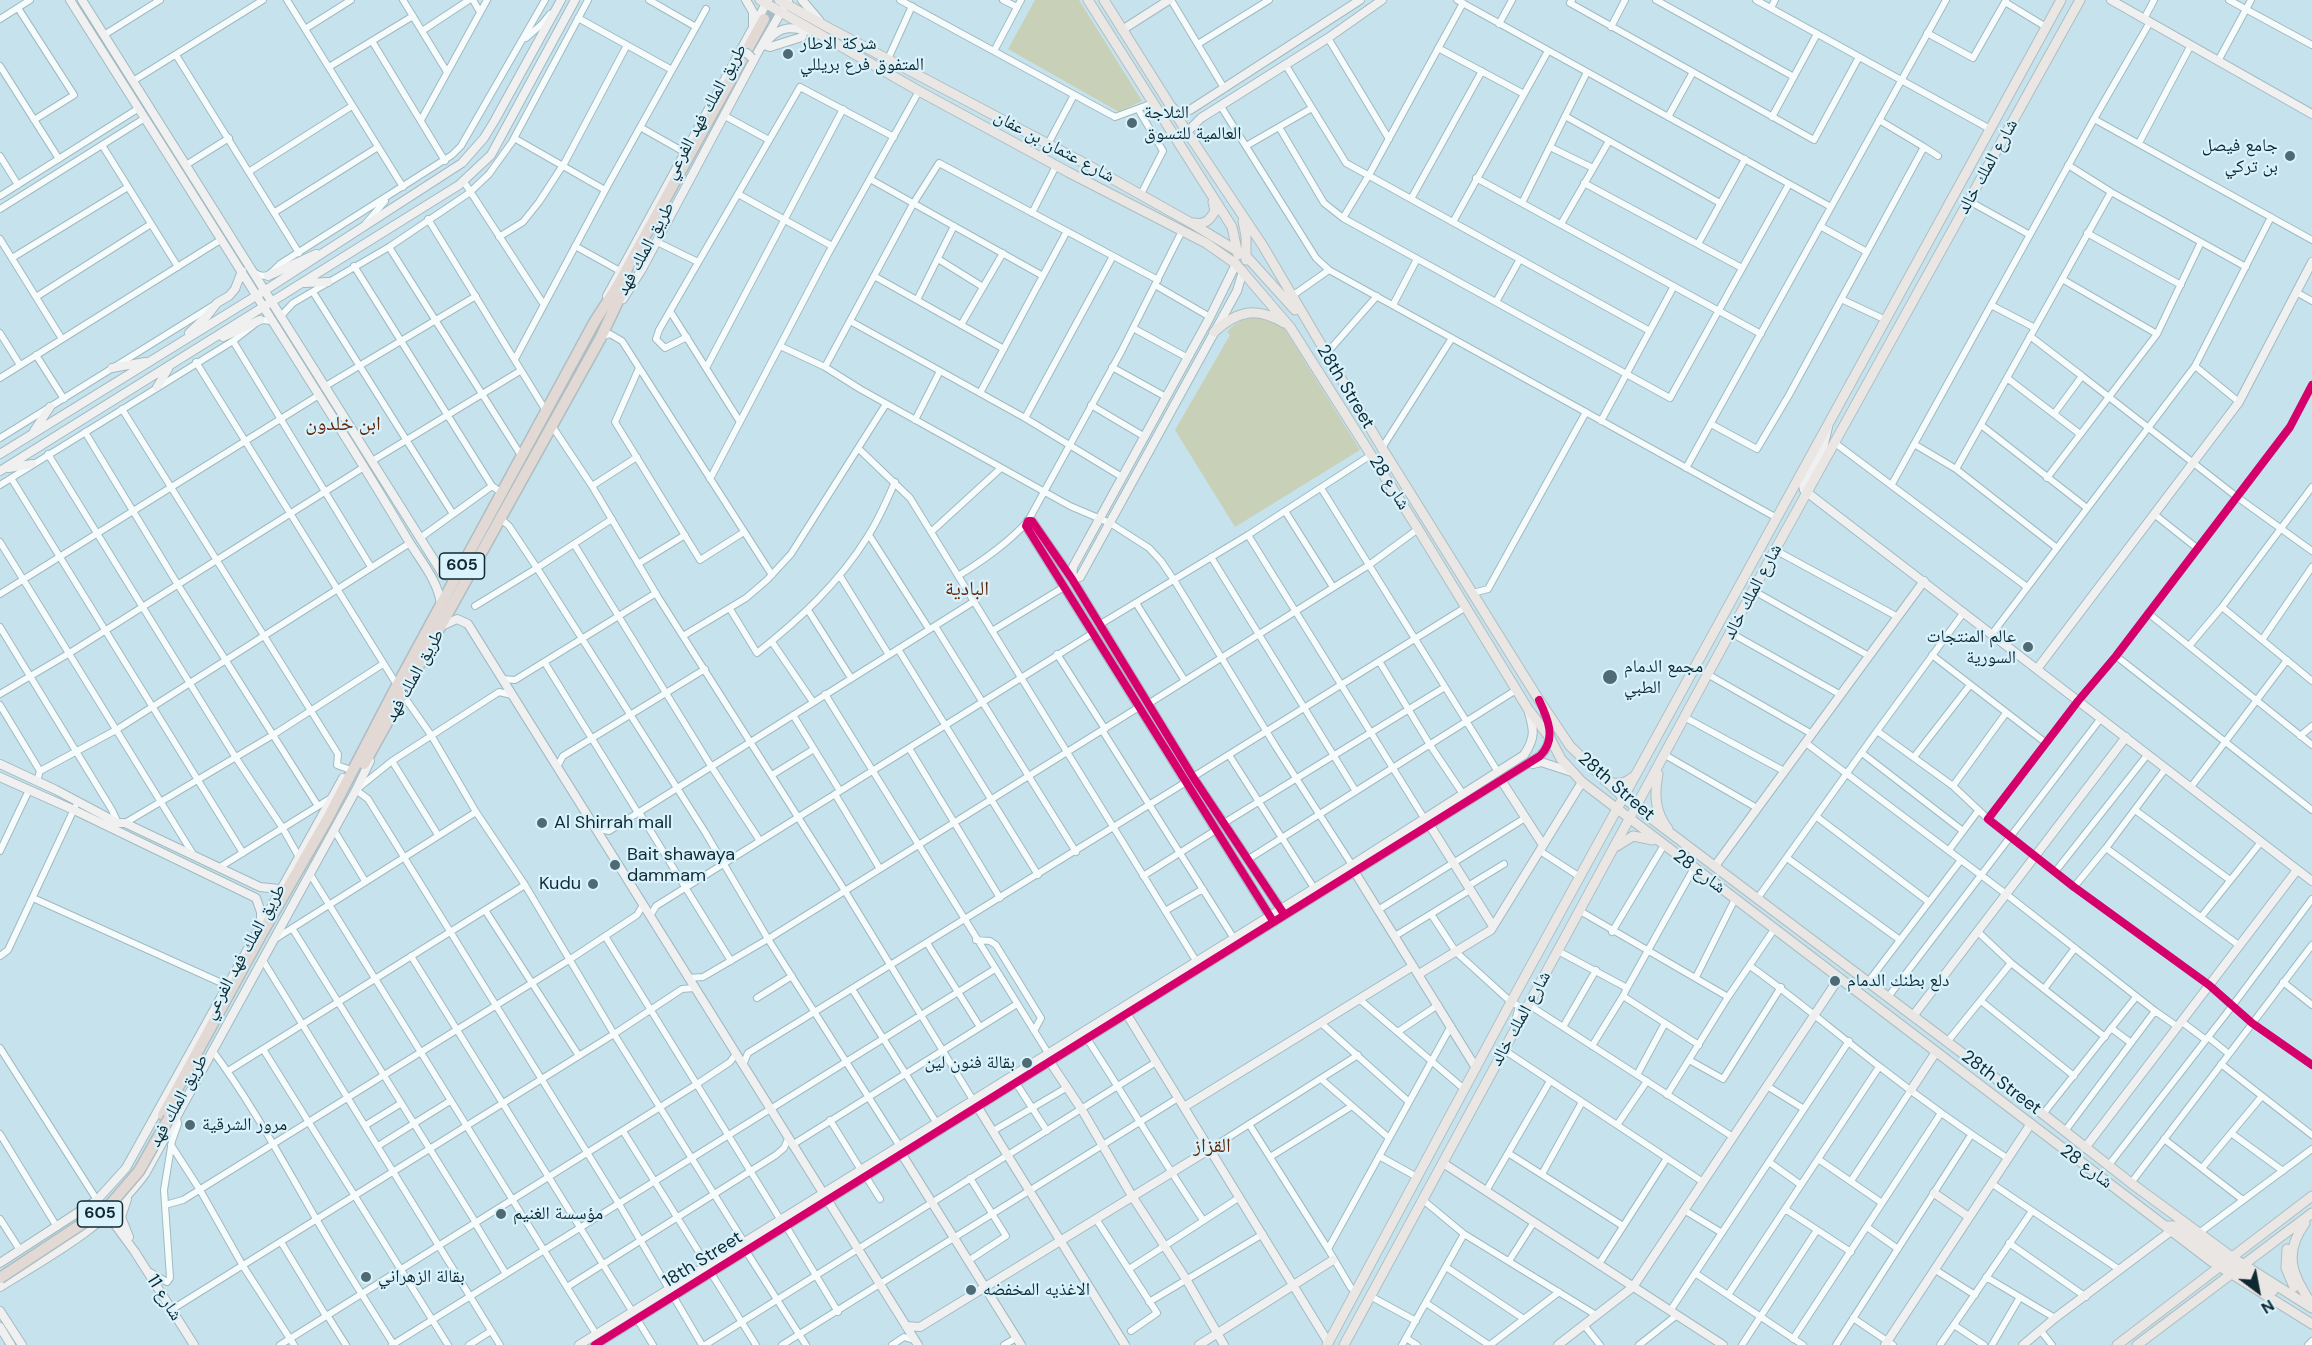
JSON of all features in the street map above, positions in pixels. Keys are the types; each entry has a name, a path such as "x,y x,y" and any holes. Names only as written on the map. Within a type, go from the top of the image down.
{"highway":[{"name":"طريق الملك فهد","path":"0,1271 86,1217 115,1191 170,1117 261,935 398,691 441,605 546,411 766,20 629,278 600,339 442,626 398,691 379,741 358,774 170,1117 139,1171 109,1206 0,1278"}],"main road":[{"path":"1088,0 1232,227 1243,255"},
{"name":"28th Street","path":"1104,0 1242,214 1382,448 1570,746 1624,798 2199,1233 2227,1262 2310,1307"},
{"name":"شارع الملك خالد","path":"1328,1344 1511,1002 2061,0"},
{"name":"شارع الملك خالد","path":"1344,1345 1686,718 1775,550 2080,0"},
{"name":"شارع عثمان بن عفان","path":"764,1 783,4 1049,144 1191,223 1243,255 1307,323"},
{"name":"شارع عثمان بن عفان","path":"783,4 809,31 1041,158 1206,243 1239,268"},
{"path":"1191,223 1202,224 1210,220 1215,211 1211,194"},
{"path":"1239,268 1246,236 1242,214"},
{"name":"شارع 28","path":"1239,268 1290,327 1418,529 1528,709 1550,738 1562,759 1582,782 2168,1228 2175,1226 2181,1229 2227,1262"},
{"path":"1214,332 1239,314 1257,312 1277,318 1290,327"},
{"path":"1663,759 1655,795 1662,821 1673,836"},
{"path":"1603,780 1619,784 1626,783 1635,776"},
{"path":"1604,798 1612,816 1609,824"},
{"path":"1613,850 1624,840 1633,836 1646,837 1662,844"},
{"path":"2117,1345 2312,1196"},
{"path":"2137,1345 2312,1214"},
{"path":"2310,1307 2296,1279 2291,1256 2299,1231 2312,1214"},
{"path":"2294,1227 2286,1252 2286,1268 2289,1279 2310,1307"},
{"path":"2227,1262 2312,1324"}],"street":[{"path":"0,19 30,0"},
{"path":"70,0 139,108 141,121 222,239 263,308 276,319 324,387 442,574 454,575 461,568"},
{"path":"82,0 272,303 276,319 319,395 429,574 441,605"},
{"path":"104,35 160,0"},
{"path":"133,81 263,0"},
{"path":"287,0 403,187"},
{"path":"403,0 447,72"},
{"path":"422,31 471,0 480,12"},
{"path":"421,120 487,0"},
{"path":"268,276 280,264 446,161 461,146 545,0"},
{"path":"451,205 497,145 575,0"},
{"path":"206,343 260,320 276,319 293,303 389,248 428,219 469,193 489,174 514,138 588,0"},
{"path":"649,0 696,27"},
{"path":"746,0 754,16 751,30"},
{"path":"802,0 809,10 829,28"},
{"path":"900,0 1115,117 1153,103"},
{"path":"1003,0 1017,8"},
{"path":"994,51 1021,0"},
{"path":"1122,30 1170,0 1224,88"},
{"path":"1198,44 1269,0"},
{"path":"1172,107 1179,113 1190,110 1360,0"},
{"path":"1187,132 1201,118 1220,105 1328,38 1382,0"},
{"path":"1499,24 1512,0"},
{"path":"1572,0 1570,3 1611,27 1814,140 1859,57"},
{"path":"1611,27 1625,0"},
{"path":"1656,0 1794,77"},
{"path":"1756,0 1990,129"},
{"path":"1771,8 1775,0"},
{"path":"1686,468 1946,0"},
{"path":"2111,0 2312,114"},
{"path":"1892,484 2094,119 2147,20 2154,0"},
{"path":"2229,0 2311,43"},
{"path":"2218,60 2251,0"},
{"path":"305,29 348,1"},
{"path":"522,41 542,24 560,1"},
{"path":"0,454 256,297 452,171 471,153 495,120 560,1"},
{"name":"طريق الملك فهد الفرعي","path":"596,321 620,271 684,152 740,55 764,1"},
{"path":"1927,33 1973,58 2005,1 2046,27"},
{"path":"1343,218 1389,139 1460,2 1831,207"},
{"name":"طريق الملك فهد الفرعي","path":"611,317 637,279 783,4"},
{"path":"888,59 912,6"},
{"path":"18,8 74,95 34,120"},
{"path":"515,359 605,190 706,9"},
{"path":"328,67 413,16"},
{"path":"578,18 672,70"},
{"path":"757,55 774,34 784,28 809,31"},
{"path":"740,55 747,53 757,55 770,47 802,37 809,31"},
{"path":"1772,117 1817,34"},
{"path":"1328,38 1389,139"},
{"path":"372,40 446,161"},
{"path":"499,237 523,222 562,166 627,45"},
{"path":"2139,143 2191,45"},
{"path":"1438,48 1524,94"},
{"path":"1453,222 1548,51"},
{"path":"176,55 299,253"},
{"path":"1285,64 1346,163 1648,330"},
{"path":"0,66 59,159"},
{"path":"529,84 550,69"},
{"path":"1411,199 1482,71"},
{"path":"1522,203 1587,72"},
{"path":"1668,117 1693,72"},
{"path":"687,337 665,348 656,339 800,87 894,137"},
{"path":"710,479 832,246 919,91"},
{"path":"1041,158 1074,95"},
{"path":"1198,105 1197,113 1201,118"},
{"path":"1220,105 1316,258 1329,270 1777,518"},
{"path":"250,171 352,106"},
{"path":"0,196 139,108"},
{"path":"1246,146 1312,108"},
{"path":"706,368 843,109"},
{"path":"1138,109 1163,151 1141,194"},
{"path":"725,116 769,140"},
{"path":"1565,116 1720,203"},
{"path":"2094,119 2312,240"},
{"path":"1879,120 1938,156"},
{"path":"117,122 141,121"},
{"path":"0,209 141,121"},
{"path":"640,127 684,152"},
{"path":"1279,127 1324,203 1343,218 1670,398 1789,184"},
{"path":"186,165 229,138"},
{"path":"514,138 605,190"},
{"path":"1561,224 1609,141"},
{"path":"102,145 178,267"},
{"path":"274,212 378,147"},
{"path":"1550,147 1593,168"},
{"path":"1711,424 1757,449 1924,147"},
{"path":"0,156 18,185"},
{"path":"1698,244 1745,159"},
{"path":"825,367 913,204 939,162 1113,256 1210,317"},
{"path":"2068,165 2110,192 2246,267"},
{"path":"1032,213 1056,166"},
{"path":"1,470 304,283 459,185 478,169"},
{"path":"1476,178 1761,334"},
{"path":"870,179 1043,276"},
{"path":"1584,183 1742,268"},
{"path":"466,185 469,193 544,305"},
{"path":"12,258 128,187"},
{"path":"1956,468 2110,192"},
{"path":"738,194 832,246"},
{"path":"360,230 389,196"},
{"path":"1969,201 2030,235"},
{"path":"1992,634 2195,366 2271,217"},
{"path":"428,219 546,411"},
{"path":"36,297 151,224"},
{"path":"917,300 954,226"},
{"path":"1820,226 1867,252"},
{"path":"980,393 1067,231"},
{"path":"1182,231 1133,328 1026,526 1064,587 1096,629 1190,780 1216,830 1271,918"},
{"path":"2087,233 2181,285"},
{"path":"0,239 62,339"},
{"path":"0,378 222,239"},
{"path":"657,242 698,262"},
{"path":"2047,478 2157,334 2201,242"},
{"path":"575,246 620,271"},
{"path":"253,272 262,277 268,276 333,248"},
{"path":"389,248 522,457"},
{"path":"961,325 1003,253"},
{"path":"1025,418 1113,256"},
{"path":"938,259 983,287"},
{"path":"1393,305 1417,259"},
{"path":"1496,302 1520,259"},
{"path":"2037,669 2239,402 2312,262"},
{"path":"354,266 492,486 502,493"},
{"path":"1072,579 1073,567 1239,268"},
{"path":"1072,579 1080,577 1237,291 1239,268"},
{"path":"1292,296 1329,270"},
{"path":"0,438 229,296 235,289 242,271"},
{"path":"874,276 1004,349"},
{"path":"2062,279 2157,334"},
{"path":"304,283 328,282"},
{"path":"1600,421 1674,286"},
{"path":"313,291 453,514"},
{"path":"2296,292 2312,301"},
{"path":"324,387 476,296"},
{"path":"1326,354 1377,296"},
{"path":"1841,300 1886,320"},
{"path":"176,346 217,303"},
{"path":"1991,305 2035,328"},
{"path":"670,311 740,422"},
{"path":"0,485 233,341 260,320"},
{"path":"850,321 1025,418 1122,477"},
{"path":"1133,328 1188,358"},
{"path":"0,333 20,365"},
{"path":"600,339 609,334 622,341 772,575"},
{"path":"2030,336 2237,497 2312,551"},
{"path":"1382,448 1452,338"},
{"path":"233,341 327,491 371,567"},
{"path":"780,345 825,367 1001,468 1099,520 1110,523 1149,548 1174,580 1476,1068"},
{"path":"36,355 63,399"},
{"path":"112,368 152,361"},
{"path":"196,362 383,663 398,691 432,735 476,812 525,885 614,1034 744,1242"},
{"path":"157,387 170,366"},
{"path":"2195,366 2239,402"},
{"path":"1112,367 1166,398"},
{"path":"639,368 615,422 700,560 744,532"},
{"path":"372,461 520,371"},
{"path":"915,420 940,371"},
{"path":"2054,414 2082,376"},
{"path":"2007,378 2080,434"},
{"path":"1988,819 2079,700 2116,656 2290,427 2312,385"},
{"path":"0,594 319,395"},
{"path":"683,636 730,609 772,575 791,554 886,404"},
{"path":"1091,405 1145,437"},
{"path":"32,435 50,407"},
{"path":"122,409 338,754 337,765 348,769"},
{"path":"1473,593 1488,589 1586,412"},
{"path":"1829,423 1823,448 1803,489 2312,880"},
{"path":"1981,425 2088,508"},
{"path":"552,426 592,486 656,593 845,891 1125,1345"},
{"path":"85,432 178,585 318,806"},
{"path":"1835,443 2027,587"},
{"path":"1914,444 1956,468 2057,548"},
{"path":"859,448 910,498 1198,964"},
{"path":"48,454 299,857"},
{"path":"650,916 656,906 685,887 1248,535 1371,455"},
{"path":"592,486 637,457"},
{"path":"1,470 32,464"},
{"path":"0,694 68,654 364,467"},
{"path":"931,532 1001,468"},
{"path":"11,478 243,853"},
{"path":"730,609 757,653 772,642 808,610 840,576 869,535 895,482"},
{"path":"420,538 492,486"},
{"path":"2189,646 2222,607 2312,487"},
{"path":"1321,488 1526,818 1541,848 1580,877"},
{"path":"1285,511 1333,587"},
{"path":"2154,514 2198,549"},
{"path":"501,519 509,526 537,568 630,714 1018,1341 1004,1345"},
{"path":"475,606 612,519"},
{"path":"958,576 989,557 1017,534 1028,521"},
{"path":"1028,521 1032,521 1072,579 1096,629"},
{"path":"688,978 703,977 768,939 1369,565 1418,529"},
{"path":"638,564 685,535"},
{"path":"869,535 983,701 1076,852"},
{"path":"1248,535 1493,926"},
{"path":"0,542 193,854"},
{"path":"36,781 40,771 116,730 410,543"},
{"path":"574,544 760,841"},
{"path":"1775,550 1898,617"},
{"path":"1211,557 1355,790"},
{"path":"2262,640 2312,567"},
{"path":"429,574 435,577 439,574 439,568"},
{"path":"840,576 889,655"},
{"path":"1715,866 1924,581"},
{"path":"992,632 1064,587"},
{"path":"1754,591 1869,656"},
{"path":"502,678 516,680 656,593"},
{"path":"596,828 609,831 973,602"},
{"path":"1136,603 1185,681"},
{"path":"743,1065 748,1053 1076,852 1466,607"},
{"path":"2222,607 2312,681"},
{"path":"808,610 851,678"},
{"path":"1757,899 1964,612"},
{"path":"2148,614 2312,745"},
{"path":"442,626 453,620 465,621 558,765 694,988 916,1343"},
{"path":"0,627 121,823"},
{"path":"1731,633 1841,695"},
{"path":"772,642 813,702"},
{"path":"898,649 1038,875"},
{"path":"1057,654 1233,938"},
{"path":"1932,655 2046,744"},
{"path":"2116,656 2312,810"},
{"path":"2191,787 2287,660"},
{"path":"1379,661 1463,794"},
{"path":"121,823 162,802 236,758 383,663"},
{"path":"545,663 731,961"},
{"path":"558,765 563,756 705,669"},
{"path":"1709,675 1812,734"},
{"path":"1914,757 1970,685"},
{"path":"1224,824 1445,687"},
{"path":"1247,860 1516,690"},
{"name":"طريق الملك فهد الفرعي","path":"0,1263 97,1200 116,1180 135,1153 279,889 348,769 398,691"},
{"path":"513,695 499,692 392,761 356,790 366,796 619,1204 703,1345 1156,1062"},
{"path":"825,694 1048,1053"},
{"path":"1524,766 1547,749 1550,738 1549,721 1539,700"},
{"path":"0,705 40,771"},
{"path":"709,1269 744,1242 783,1223 975,1102 987,1091 1198,964 1500,776 1524,755 1533,742 1533,727 1528,709"},
{"path":"1953,786 2006,713"},
{"path":"793,715 880,869"},
{"path":"1686,718 1784,771"},
{"path":"1888,998 2101,718"},
{"path":"2300,736 2312,726"},
{"path":"1877,731 1953,786 1978,812 2034,857 2210,985 2252,1023 2312,1065"},
{"path":"1912,1016 2126,737"},
{"name":"طريق الملك فهد الفرعي","path":"0,1287 55,1253 109,1214 129,1195 145,1174 170,1117 212,1050 310,874 356,790 379,741"},
{"path":"1806,743 1949,850 2155,1011 2207,1039 2229,1054"},
{"path":"909,748 1000,898"},
{"path":"772,775 814,749"},
{"path":"1862,753 1963,831"},
{"path":"2055,872 2148,754"},
{"path":"1229,755 1314,888"},
{"path":"1663,759 1757,808"},
{"path":"392,761 438,835"},
{"path":"1426,821 1463,794 1524,766 1541,762 1573,772"},
{"path":"0,764 256,898 261,912 261,922"},
{"path":"2074,887 2166,768"},
{"path":"0,777 29,790 121,823 193,854 260,887 279,889"},
{"path":"1190,780 1224,824 1282,911"},
{"path":"1419,974 1491,930 1582,782"},
{"path":"0,851 29,790"},
{"path":"220,867 333,797"},
{"path":"2305,805 2312,799"},
{"path":"0,956 8,951 75,805"},
{"path":"2135,810 2230,880"},
{"path":"272,941 476,812"},
{"path":"1949,850 1978,812"},
{"path":"1817,817 1929,902"},
{"path":"1378,909 1526,818"},
{"path":"334,830 365,881"},
{"path":"1143,876 1216,830"},
{"path":"2201,917 2261,842"},
{"path":"1612,932 1662,844"},
{"path":"2106,848 2240,946"},
{"path":"1787,858 1900,940"},
{"path":"1868,982 1961,860"},
{"path":"1395,936 1504,864"},
{"path":"1282,911 1314,888 1353,868"},
{"path":"1592,1046 1623,996 1694,868"},
{"path":"2085,1148 2297,870"},
{"path":"310,874 599,1341"},
{"path":"228,1071 525,885"},
{"path":"256,898 260,898 264,893 260,887"},
{"path":"1164,911 1202,888"},
{"path":"33,898 226,985"},
{"path":"1696,977 1735,899"},
{"path":"2109,1166 2312,899"},
{"path":"165,1204 183,1200 200,1190 569,960 637,915 643,905"},
{"path":"485,910 579,1056"},
{"path":"1580,911 1612,932 1648,950 1728,997"},
{"path":"1431,914 1456,952 1511,1002 1520,1006 1514,1025 1496,1058 1494,1069"},
{"path":"900,1149 936,1122 1016,1083 1050,1062 1126,1013 1233,938 1271,918"},
{"path":"292,928 506,1274"},
{"path":"1667,1095 1774,928"},
{"path":"1977,931 2011,963 2105,1036"},
{"path":"605,936 838,1312"},
{"path":"976,940 990,941 996,945 1041,1018 1034,1031"},
{"path":"927,943 980,1027"},
{"path":"2131,1183 2312,945"},
{"path":"2044,989 2075,948"},
{"path":"1558,951 1627,988"},
{"path":"411,956 653,1345"},
{"path":"262,959 500,1345"},
{"path":"1947,1042 2011,963"},
{"path":"1184,1107 1413,966"},
{"path":"1750,966 1781,987 1941,1113 2007,1158"},
{"path":"212,1050 228,1071 273,1144 316,1220 393,1345 995,969"},
{"path":"1563,1027 1596,970"},
{"path":"757,998 792,976"},
{"path":"1558,1345 1633,1287 1839,978"},
{"path":"2283,982 2312,1005"},
{"path":"1689,1060 1723,1079 1781,987"},
{"path":"171,1310 579,1056 682,989 694,988"},
{"path":"852,989 882,1040 936,1122"},
{"path":"1623,996 1699,1045"},
{"path":"2043,1114 2136,996"},
{"path":"1359,999 1464,1089"},
{"path":"1981,1001 2074,1076"},
{"path":"567,1287 676,1216 715,1194 790,1142 868,1097 1017,1004"},
{"path":"1398,1031 1438,1005"},
{"path":"1529,1005 1733,1137"},
{"path":"2065,1131 2155,1011"},
{"path":"1126,1013 1263,1234 1328,1344"},
{"path":"1321,1023 1408,1102"},
{"path":"1636,1075 1665,1023"},
{"path":"1328,1249 1452,1026"},
{"path":"2111,1028 2131,1043"},
{"path":"1086,1037 1141,1121 1171,1174 1203,1220"},
{"path":"1639,1345 1674,1313 1695,1273 1849,1041"},
{"path":"0,1048 97,1200"},
{"path":"263,1049 448,1345"},
{"path":"1504,1050 1703,1182"},
{"path":"1851,1181 1936,1052"},
{"path":"280,1345 697,1084 730,1062 736,1054"},
{"path":"906,1326 920,1327 1171,1174 1358,1055"},
{"path":"0,1068 9,1062"},
{"path":"1050,1062 1082,1110 1132,1196 1165,1244 1224,1345"},
{"path":"2221,1064 2312,1135"},
{"path":"1728,1295 1880,1067"},
{"path":"1320,1079 1389,1138"},
{"path":"1486,1191 1550,1081"},
{"path":"1617,1125 1647,1081"},
{"path":"1016,1083 1047,1131"},
{"path":"1767,1086 1804,1109"},
{"path":"993,1131 1066,1088"},
{"path":"2202,1168 2262,1096"},
{"path":"782,1345 1178,1098"},
{"path":"378,1146 450,1101"},
{"path":"1542,1174 1582,1102"},
{"path":"366,1125 400,1104"},
{"path":"1270,1157 1352,1106"},
{"path":"1793,1339 1941,1113"},
{"path":"147,1270 162,1280 167,1281 170,1278 165,1204 171,1145 178,1124 170,1117"},
{"path":"830,1120 880,1199"},
{"path":"1249,1124 1351,1288 1356,1290"},
{"path":"1853,1318 1888,1344 1934,1269 2030,1125"},
{"path":"623,1131 756,1345"},
{"path":"2231,1133 2283,1171"},
{"path":"0,1134 57,1227"},
{"path":"1836,1345 1971,1135"},
{"path":"2164,1140 2243,1200"},
{"path":"171,1145 200,1190 243,1266 294,1345"},
{"path":"2199,1233 2312,1149"},
{"path":"1508,1153 1623,1226"},
{"path":"1379,1156 1417,1177"},
{"path":"1599,1264 1667,1158"},
{"path":"1818,1159 1882,1203"},
{"path":"1769,1162 1801,1185"},
{"path":"1443,1163 1723,1345"},
{"path":"968,1261 1006,1236 970,1178"},
{"path":"1990,1183 2120,1270"},
{"path":"1934,1193 1969,1217"},
{"name":"شارع 11","path":"129,1195 121,1217 135,1252"},
{"path":"1129,1269 1240,1197"},
{"name":"شارع 11","path":"97,1200 135,1252 194,1345"},
{"path":"1423,1200 1464,1234 1596,1315"},
{"path":"1785,1209 1851,1252"},
{"path":"1684,1210 1722,1233"},
{"path":"1940,1345 2032,1211"},
{"path":"0,1219 20,1250"},
{"path":"1096,1219 1157,1313 1131,1330"},
{"path":"1509,1261 1534,1222"},
{"name":"18th Street","path":"579,1345 599,1341 635,1315 709,1269 746,1251 783,1223"},
{"path":"1867,1227 1898,1249"},
{"path":"2023,1345 2055,1317 2086,1297 2120,1270 2168,1228"},
{"path":"1743,1345 1817,1230"},
{"path":"1149,1302 1263,1234"},
{"path":"1402,1345 1464,1234"},
{"path":"280,1242 345,1345"},
{"path":"2009,1244 2086,1297"},
{"path":"746,1251 806,1345"},
{"path":"1198,1345 1333,1260"},
{"path":"1446,1267 1524,1318"},
{"path":"1934,1269 1975,1295"},
{"path":"1695,1273 1803,1345"},
{"path":"1986,1277 2055,1317"},
{"path":"1426,1303 1490,1345 1558,1292"},
{"path":"1370,1296 1416,1321"},
{"path":"1992,1345 2020,1297"},
{"path":"0,1311 22,1345"},
{"path":"1584,1325 1600,1345"},
{"path":"1954,1325 1984,1345"},
{"path":"0,1328 11,1345"},
{"path":"469,1345 491,1330"},
{"path":"2041,1331 2052,1345"},
{"path":"892,1345 904,1337 916,1343"},
{"path":"1406,1338 1417,1345"},
{"path":"1648,1338 1654,1345"},
{"path":"2308,1345 2312,1341"}],"green space":[{"path":"1035,0 1079,0 1142,101 1119,112 1008,49"},
{"path":"1264,317 1282,325 1360,450 1235,527 1175,430 1230,335 1227,332 1244,320"}],"tunnel":[{"path":"768,21 780,1"}],"cycle path":[{"path":"2312,385 2290,427 2116,656 2078,701 1988,819 2074,887 2209,985 2252,1023 2312,1065"},
{"path":"1273,921 1026,526 1028,521 1032,521 1072,579 1193,777 1284,914"},
{"path":"595,1345 1540,756 1550,736 1548,722 1539,700"}],"place":[{"name":"شركة الاطار المتفوق فرع بريللي","path":"788,54"},
{"name":"الثلاجة العالمية للتسوق","path":"1132,123"},
{"name":"جامع فيصل بن تركي","path":"2290,156"},
{"name":"عالم المنتجات السورية","path":"2028,647"},
{"name":"مجمع الدمام الطبي","path":"1610,677"},
{"name":"Al Shirrah mall","path":"542,823"},
{"name":"Bait shawaya dammam","path":"615,865"},
{"name":"Kudu","path":"593,884"},
{"name":"دلع بطنك الدمام","path":"1835,981"},
{"name":"بقالة فنون لين","path":"1027,1063"},
{"name":"مرور الشرقية","path":"190,1125"},
{"name":"مؤسسة الغنيم","path":"501,1214"},
{"name":"بقالة الزهراني","path":"366,1277"},
{"name":"الاغذيه المخفضه","path":"971,1290"}],"district":[{"name":"ابن خلدون","path":"343,425"},
{"name":"البادية","path":"967,590"},
{"name":"القزاز","path":"1212,1147"}]}
